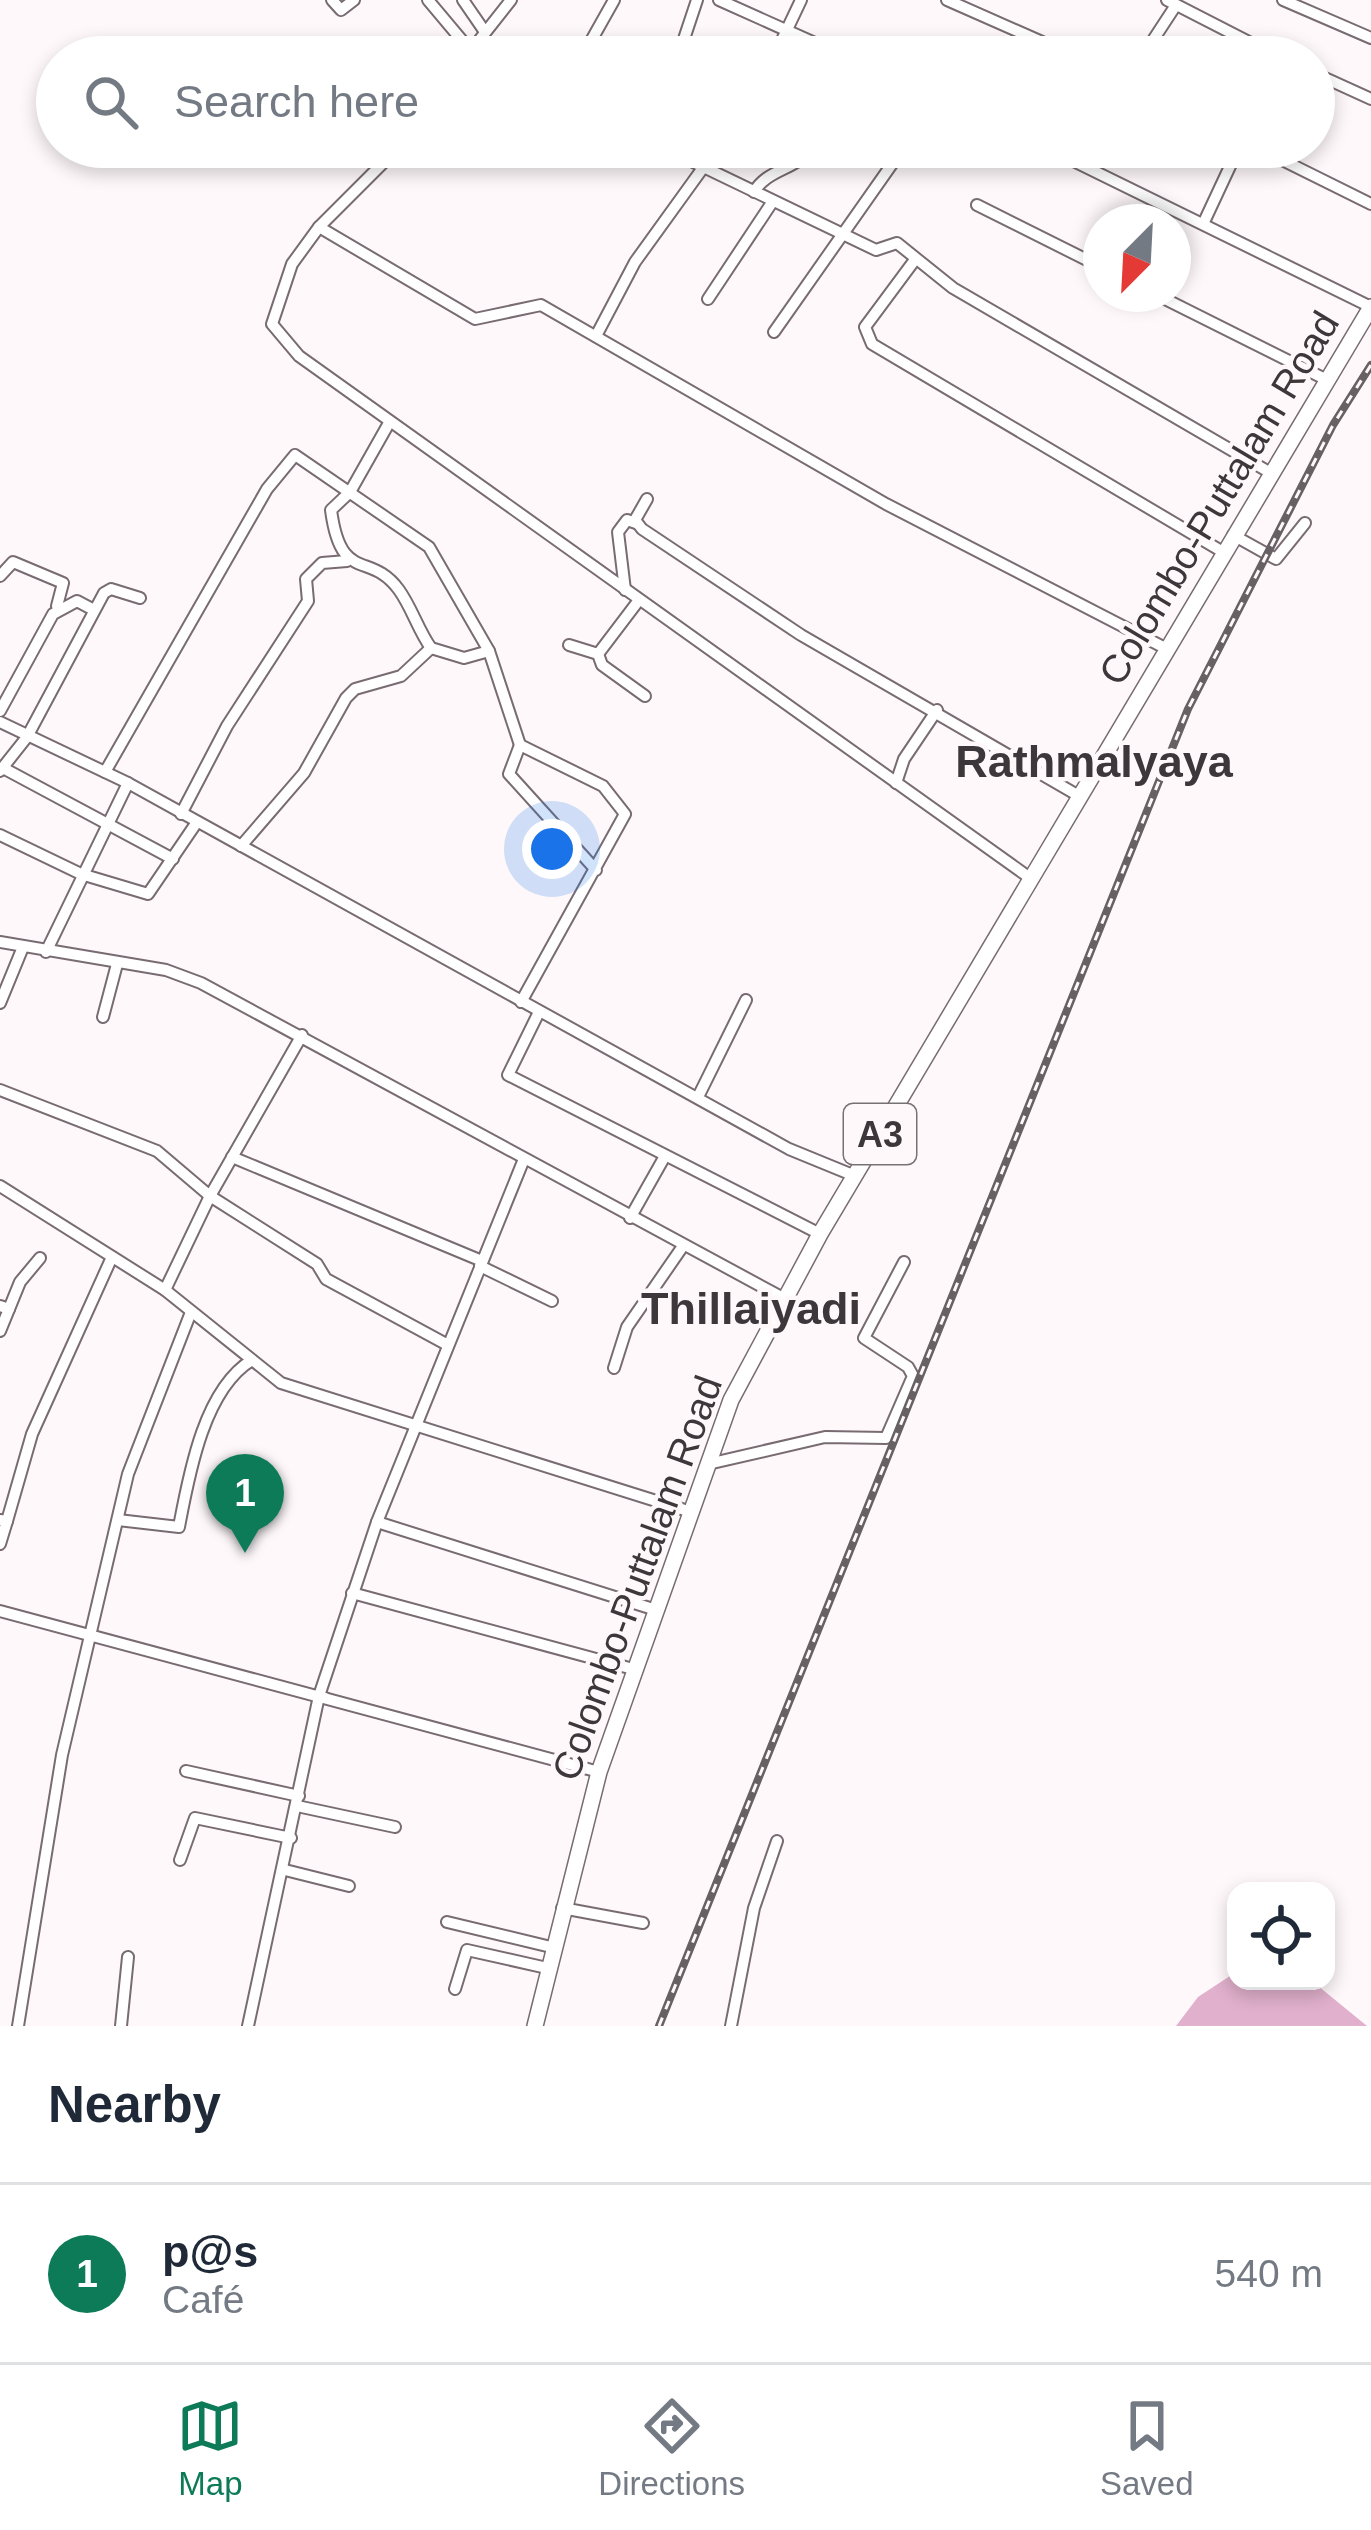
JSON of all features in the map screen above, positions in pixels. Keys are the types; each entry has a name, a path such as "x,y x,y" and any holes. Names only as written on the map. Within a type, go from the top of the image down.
{"highway":[{"name":"Colombo-Puttalam Road","path":"535,2026 598,1772 731,1400 820,1234 1371,307"}],"street":[{"path":"332,0 341,10 354,0"},
{"path":"428,0 455,36"},
{"path":"463,0 485,32"},
{"path":"482,36 511,0"},
{"path":"594,36 614,0"},
{"path":"686,36 697,0"},
{"path":"718,0 799,36"},
{"path":"785,36 801,0"},
{"path":"947,0 1028,36"},
{"path":"1283,0 1371,38"},
{"path":"1154,36 1172,3 1234,36"},
{"path":"1335,83 1371,99"},
{"path":"378,168 319,227 292,264 272,324 299,356 1030,878"},
{"path":"596,337 635,262 703,168"},
{"path":"706,168 838,236 876,250 892,241 914,261 1269,472"},
{"path":"754,192 761,180 792,168"},
{"path":"774,332 888,168"},
{"path":"1090,168 1371,307"},
{"path":"1204,222 1229,168"},
{"path":"1298,168 1371,204"},
{"path":"707,299 772,201"},
{"path":"977,205 1083,258"},
{"path":"319,227 475,319 541,305 886,504 1167,650"},
{"path":"914,261 866,327 872,344 1223,552"},
{"path":"1191,312 1325,379"},
{"path":"347,560 334,534 331,510 350,492 389,423"},
{"path":"105,772 179,635 267,489 295,455 429,547 489,651 520,745 509,774 596,869"},
{"path":"636,523 646,499"},
{"path":"625,590 618,532 627,520 800,635 1079,796"},
{"path":"1233,535 1276,559 1305,523"},
{"path":"181,814 227,725 308,601 306,579 322,563 347,560 390,579 431,648 464,658 489,651"},
{"path":"0,577 13,562 63,584 53,614 0,711"},
{"path":"140,598 111,590 94,610 27,737 1,770 173,859"},
{"path":"598,654 639,600"},
{"path":"53,614 76,601 94,610"},
{"path":"568,645 598,654"},
{"path":"241,846 304,772 346,698 401,676 431,648"},
{"path":"598,654 602,665 645,696"},
{"path":"896,783 904,759 937,710"},
{"path":"0,722 128,783 789,1149 855,1176"},
{"path":"520,745 603,786 625,814 521,1002"},
{"path":"46,952 128,783"},
{"path":"0,835 81,874 148,894 197,822"},
{"path":"0,942 166,970 201,983 783,1298"},
{"path":"0,1003 23,947"},
{"path":"103,1017 117,964"},
{"path":"698,1097 746,1000"},
{"path":"539,1012 508,1075 820,1234"},
{"path":"165,1290 210,1196 302,1035"},
{"path":"0,1090 157,1151 210,1196 316,1264 326,1279 446,1344"},
{"path":"630,1218 665,1156"},
{"path":"232,1157 481,1263 552,1301"},
{"path":"248,2026 319,1696 377,1522 524,1159"},
{"path":"0,1186 165,1290 281,1383 688,1510"},
{"path":"614,1368 627,1327 682,1246"},
{"path":"0,1544 32,1434 112,1257"},
{"path":"0,1331 4,1307 40,1258"},
{"path":"708,1464 824,1437 886,1438 913,1376 908,1367 864,1338 904,1262"},
{"path":"18,2026 62,1755 118,1520 140,1433 190,1312"},
{"path":"118,1520 179,1527 202,1437 235,1370 252,1360"},
{"path":"377,1522 653,1609"},
{"path":"352,1593 633,1669"},
{"path":"0,1611 598,1772"},
{"path":"319,1696 466,1737"},
{"path":"186,1771 395,1827"},
{"path":"180,1860 195,1818 291,1838"},
{"path":"730,2026 754,1908 777,1841"},
{"path":"285,1870 349,1886"},
{"path":"562,1908 643,1923"},
{"path":"447,1922 551,1947"},
{"path":"455,1989 467,1950 547,1968"},
{"path":"121,2026 128,1957"}],"shaded area":[{"path":"1227,1978 1227,1990 1323,1990 1367,2026 1176,2026 1198,1997"}],"railway":[{"path":"659,2026 1188,709 1333,425 1371,365"}],"place":[{"name":"p@s","path":"245,1553"}],"district":[{"name":"Rathmalyaya","path":"1094,761"},
{"name":"Thillaiyadi","path":"751,1308"}]}
